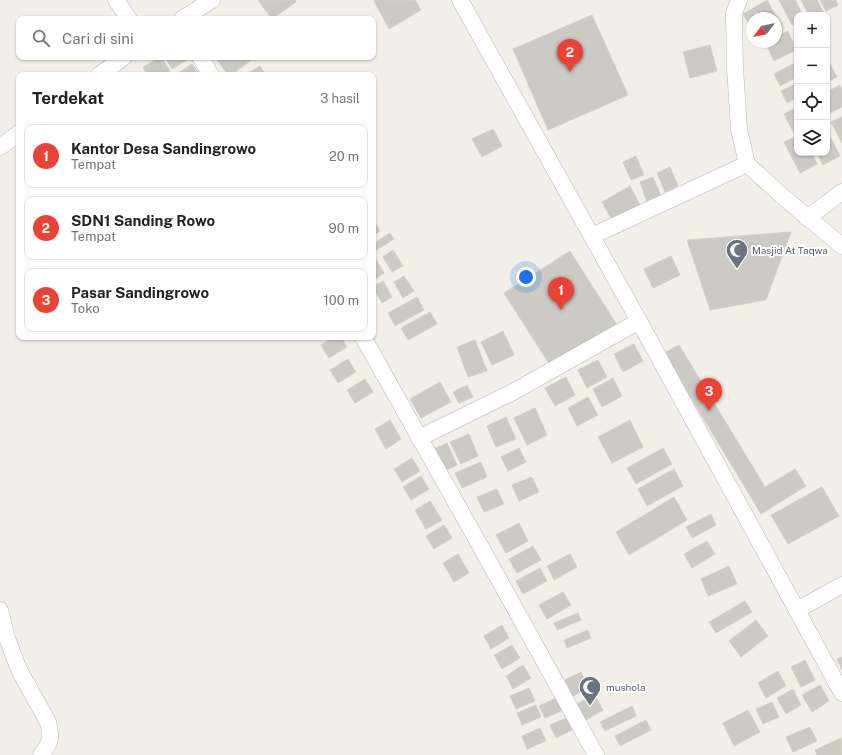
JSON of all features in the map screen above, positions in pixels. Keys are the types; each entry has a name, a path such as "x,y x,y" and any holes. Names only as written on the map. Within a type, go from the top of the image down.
{"street":[{"path":"116,0 127,16"},
{"path":"187,16 212,0"},
{"path":"460,0 639,321 842,693"},
{"path":"739,0 734,13 735,68 739,129 748,164 807,218 842,246"},
{"path":"103,72 120,60"},
{"path":"202,60 209,72"},
{"path":"0,147 16,135"},
{"path":"592,236 748,164"},
{"path":"807,218 842,192"},
{"path":"419,438 513,392 639,321"},
{"path":"365,340 491,564 596,755"},
{"path":"797,610 842,585"},
{"path":"0,610 7,638 19,670 48,722 50,737 49,745 41,755"}],"building":[{"path":"258,0 295,0 296,2 276,16 270,16"},
{"path":"415,0 421,10 389,29 374,1"},
{"path":"767,0 774,12 746,12"},
{"path":"779,0 795,0 801,12 794,12 794,24 792,25"},
{"path":"801,0 817,0 823,12 807,12"},
{"path":"820,0 836,0 838,5 826,11"},
{"path":"746,12 746,20 743,14"},
{"path":"592,15 628,95 548,130 513,49"},
{"path":"788,31 794,45 794,51 774,61 768,48 782,48 782,34"},
{"path":"710,45 717,71 690,78 683,52"},
{"path":"156,60 163,60 170,71 146,72 143,67"},
{"path":"167,60 187,60 172,69"},
{"path":"217,60 252,60 235,72 226,72"},
{"path":"192,64 198,72 180,72"},
{"path":"794,64 794,79 780,86 774,74"},
{"path":"830,64 837,77 830,80"},
{"path":"260,66 264,72 250,72"},
{"path":"794,84 794,100 787,103 781,91"},
{"path":"840,85 842,89 842,107 830,113 830,90"},
{"path":"794,109 794,133 784,114"},
{"path":"842,117 842,143 831,122"},
{"path":"493,129 502,146 482,157 472,139"},
{"path":"830,136 840,156 823,165 818,156 830,156"},
{"path":"794,137 794,156 813,156 817,164 800,173 784,142"},
{"path":"636,156 644,175 631,180 623,162"},
{"path":"670,167 678,186 665,192 657,173"},
{"path":"653,177 661,196 647,202 640,182"},
{"path":"630,186 640,205 612,220 602,202"},
{"path":"376,224 380,231 376,234"},
{"name":"Masjid At Taqwa","path":"791,232 766,300 710,310 687,240"},
{"path":"390,233 394,239 376,250 376,242"},
{"path":"393,250 403,266 392,272 383,257"},
{"path":"570,251 619,328 553,370 504,293"},
{"path":"671,256 680,275 653,288 644,269"},
{"path":"376,260 384,273 376,279"},
{"path":"404,276 414,291 403,298 394,282"},
{"path":"383,281 392,297 382,303 376,292 376,285"},
{"path":"417,297 424,310 395,326 388,313"},
{"path":"430,312 437,324 408,340 401,328"},
{"path":"503,331 514,355 492,365 481,342"},
{"path":"329,340 343,340 347,347 329,358 321,345"},
{"path":"475,340 487,371 468,377 457,347"},
{"path":"634,344 643,361 623,372 614,354"},
{"path":"679,345 765,487 795,469 806,486 761,514 664,353"},
{"path":"348,359 356,372 338,383 330,370"},
{"path":"598,360 607,377 587,388 578,370"},
{"path":"566,377 575,395 555,406 545,388"},
{"path":"613,378 622,396 602,407 593,389"},
{"path":"365,379 373,392 355,403 347,390"},
{"path":"440,382 451,402 421,418 410,399"},
{"path":"467,385 473,397 459,403 453,392"},
{"path":"588,397 598,415 577,426 568,408"},
{"path":"535,408 547,435 527,445 514,418"},
{"path":"506,417 516,439 496,447 487,426"},
{"path":"390,420 401,439 386,449 375,429"},
{"path":"630,420 643,447 612,463 598,437"},
{"path":"469,434 478,456 461,464 450,442"},
{"path":"447,443 457,465 440,473 430,451"},
{"path":"519,448 526,462 508,471 501,457"},
{"path":"663,448 672,464 636,484 627,468"},
{"path":"412,458 420,471 402,482 394,469"},
{"path":"481,462 487,477 462,488 455,473"},
{"path":"674,469 683,486 647,506 638,489"},
{"path":"421,476 429,489 411,500 403,487"},
{"path":"532,477 539,492 519,501 512,485"},
{"path":"822,487 839,516 788,544 771,515"},
{"path":"497,489 504,504 484,512 477,497"},
{"path":"674,497 687,520 629,555 616,532"},
{"path":"430,501 442,520 426,529 415,510"},
{"path":"711,514 716,525 692,538 686,527"},
{"path":"519,523 528,541 506,553 496,535"},
{"path":"444,525 452,538 434,549 426,536"},
{"path":"707,541 715,554 692,568 684,554"},
{"path":"533,546 541,560 517,573 509,559"},
{"path":"458,554 469,573 454,582 443,563"},
{"path":"570,554 577,567 554,580 547,566"},
{"path":"729,566 737,584 708,596 701,579"},
{"path":"540,568 547,581 523,594 516,581"},
{"path":"563,592 571,605 547,619 539,605"},
{"path":"745,601 752,612 716,633 709,622"},
{"path":"578,613 581,620 557,630 554,623"},
{"path":"756,620 768,636 741,657 729,641"},
{"path":"502,625 509,638 491,649 484,636"},
{"path":"588,630 591,638 567,648 564,640"},
{"path":"512,645 520,658 502,669 494,655"},
{"path":"842,657 842,670 837,659"},
{"path":"805,660 815,680 801,687 791,667"},
{"path":"523,665 531,678 513,689 506,676"},
{"path":"778,671 786,686 766,698 758,683"},
{"path":"581,672 589,688 573,696 565,680"},
{"path":"820,685 829,701 812,712 802,695"},
{"path":"529,688 535,701 516,709 510,696"},
{"path":"793,689 801,705 786,714 777,698"},
{"name":"mushola","path":"594,694 603,710 586,720 577,704"},
{"path":"558,697 563,710 545,718 539,706"},
{"path":"772,702 779,717 763,724 756,709"},
{"path":"536,705 541,717 522,725 517,713"},
{"path":"632,706 636,716 605,731 600,722"},
{"path":"748,710 760,732 734,746 723,723"},
{"path":"569,717 574,729 556,738 550,725"},
{"path":"646,720 651,730 620,746 615,736"},
{"path":"810,727 817,741 793,752 786,737"},
{"path":"540,728 546,741 527,749 522,736"},
{"path":"841,738 842,755 817,755 815,750"}],"place":[{"name":"SDN1 Sanding Rowo","path":"570,72"},
{"name":"Masjid At Taqwa","path":"737,270"},
{"name":"Kantor Desa Sandingrowo","path":"561,310"},
{"name":"Pasar Sandingrowo","path":"709,411"},
{"name":"mushola","path":"590,706"}]}
